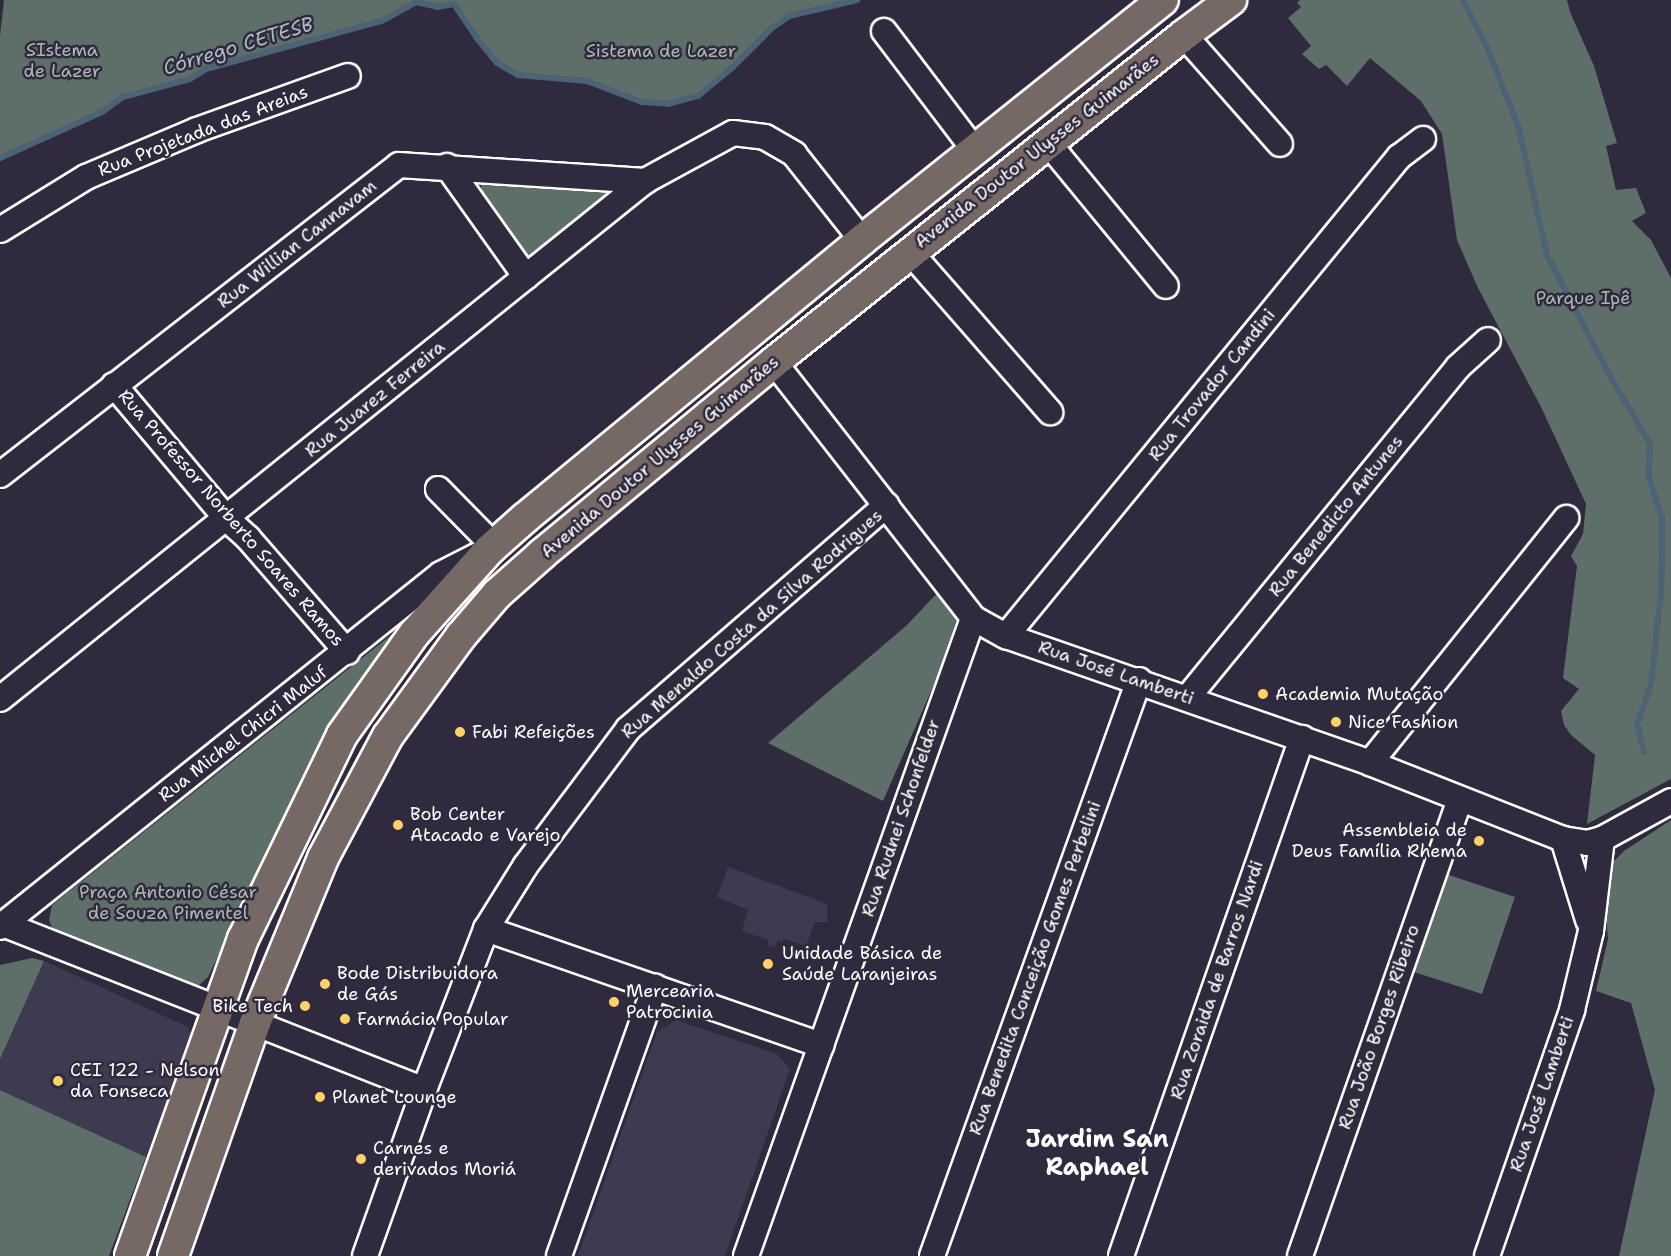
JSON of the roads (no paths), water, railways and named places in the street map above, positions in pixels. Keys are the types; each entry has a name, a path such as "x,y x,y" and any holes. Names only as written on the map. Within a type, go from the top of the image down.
{"main road":[{"name":"Avenida Doutor Ulysses Guimarães","path":"130,1256 216,1008 243,939 342,735 414,634 492,547 862,240 1163,0"},
{"name":"Avenida Doutor Ulysses Guimarães","path":"173,1256 255,1023 323,858 387,736 461,636 497,594 527,567 774,362 1184,35 1210,5"}],"street":[{"path":"885,31 975,151"},
{"path":"1184,35 1280,144"},
{"name":"Rua Projetada das Areias","path":"0,230 86,177 197,130 348,76"},
{"name":"Rua Juarez Ferreira","path":"0,699 645,181 733,133 765,137 794,154 862,240"},
{"name":"Rua Trovador Candini","path":"1006,636 1399,157 1423,139"},
{"path":"1048,143 1166,286"},
{"name":"Rua Willian Cannavam","path":"0,475 399,165 447,166 645,181"},
{"path":"447,166 526,277"},
{"path":"910,252 1050,412"},
{"name":"Rua Benedicto Antunes","path":"1188,698 1458,367 1488,340"},
{"name":"Rua José Lamberti","path":"774,362 973,618 1006,636 1302,738 1563,839 1587,843 1602,839 1591,931 1572,1010 1486,1256"},
{"name":"Rua Professor Norberto Soares Ramos","path":"114,385 226,518 248,538 347,652"},
{"path":"438,489 492,547"},
{"name":"Rua Menaldo Costa da Silva Rodrigues","path":"365,1256 424,1090 486,929 526,865 628,729 887,505"},
{"path":"1370,763 1566,518"},
{"name":"Rua Michel Chicri Maluf","path":"2,926 347,652 441,574 492,547"},
{"name":"Rua Rudnei Schonfelder","path":"746,1256 973,618"},
{"name":"Rua Benedita Conceição Gomes Perbelini","path":"932,1256 1139,680"},
{"name":"Rua Zoraida de Barros Nardi","path":"1121,1256 1302,738"},
{"name":"Rua João Borges Ribeiro","path":"1299,1256 1460,799"},
{"path":"1602,839 1671,801"},
{"path":"1563,839 1591,931"},
{"path":"2,926 424,1090"},
{"path":"486,929 821,1045"},
{"path":"559,1256 655,987"}],"waterway":[{"name":"Córrego CETESB","path":"0,158 102,112 123,97 190,79 206,69 382,21 416,2 437,7 454,4 497,63 518,75 587,81 642,102 668,104 698,96 732,68 772,28 789,16 857,0"},
{"path":"1463,0 1488,49 1519,129 1547,255 1606,369 1650,444 1649,478 1662,518 1662,548 1661,593 1651,684 1637,725 1644,752"}],"place":[{"name":"Academia Mutação","path":"1263,694"},
{"name":"Nice Fashion","path":"1336,722"},
{"name":"Fabi Refeições","path":"460,732"},
{"name":"Bob Center Atacado e Varejo","path":"398,825"},
{"name":"Assembleia de Deus Família Rhema","path":"1479,841"},
{"name":"Unidade Básica de Saúde Laranjeiras","path":"768,964"},
{"name":"Bode Distribuidora de Gás","path":"325,984"},
{"name":"Mercearia Patrocinia","path":"614,1002"},
{"name":"Bike Tech","path":"305,1006"},
{"name":"Farmácia Popular","path":"345,1019"},
{"name":"CEI 122 - Nelson da Fonseca","path":"58,1081"},
{"name":"Planet Lounge","path":"320,1097"},
{"name":"Carnes e derivados Moriá","path":"361,1159"}],"district":[{"name":"Jardim San Raphael","path":"1097,1154"}],"park label":[{"name":"Sistema de Lazer","path":"661,51"},
{"name":"SIstema de Lazer","path":"62,61"},
{"name":"Parque Ipê","path":"1583,298"},
{"name":"Praça Antonio César de Souza Pimentel","path":"168,903"}]}
